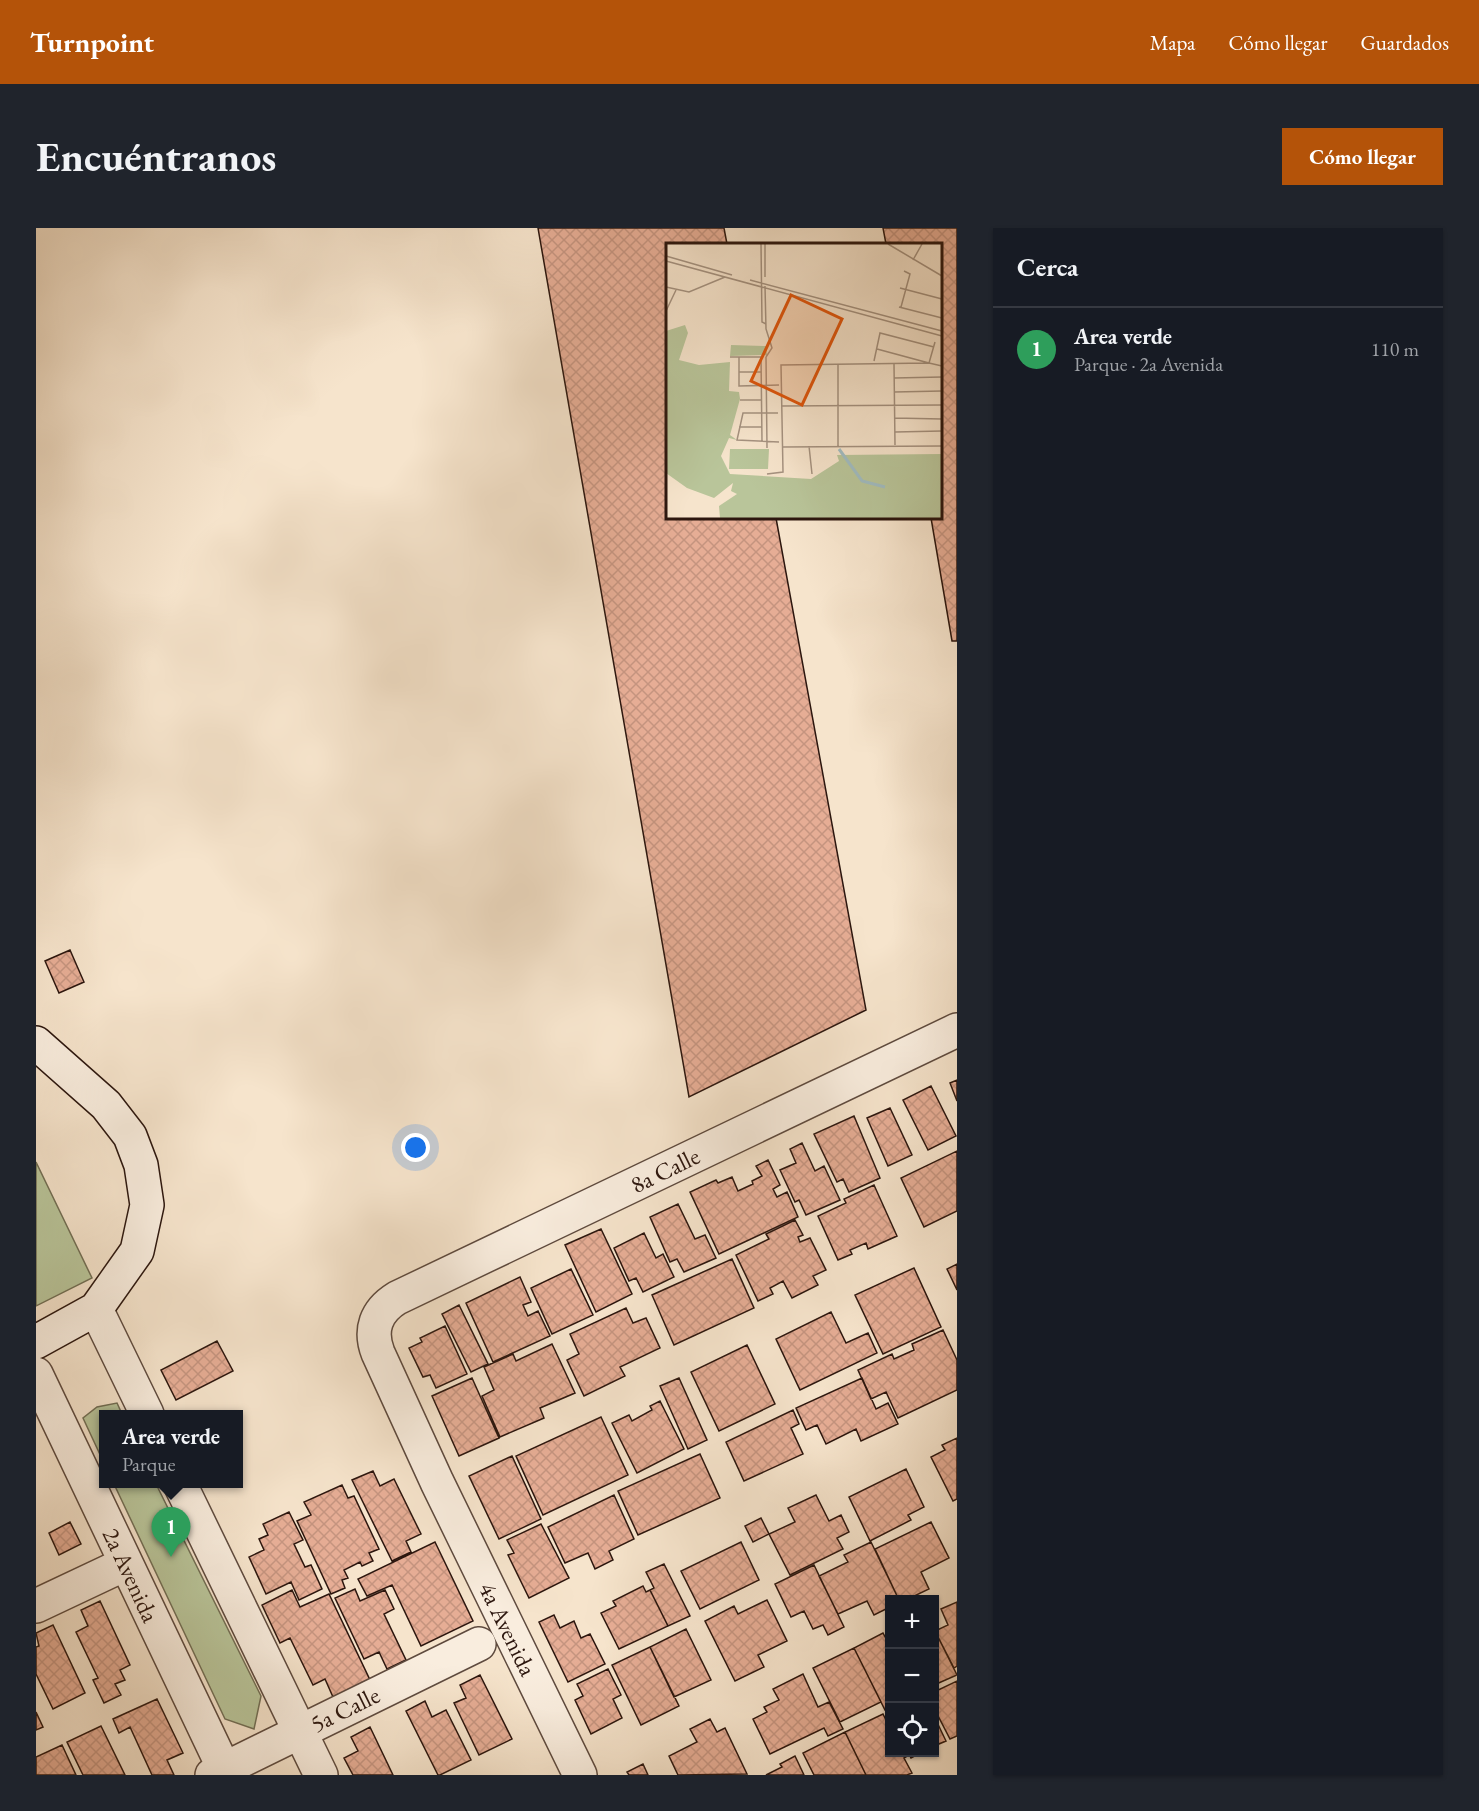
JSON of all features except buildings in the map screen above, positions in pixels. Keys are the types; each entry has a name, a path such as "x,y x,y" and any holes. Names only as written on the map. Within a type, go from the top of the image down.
{"street":[{"name":"8a Calle","path":"377,1317 397,1298 957,1030"},
{"path":"36,1043 106,1105 130,1137 141,1165 147,1205 137,1251 96,1309 36,1342"},
{"path":"96,1309 145,1410"},
{"name":"4a Avenida","path":"377,1317 375,1344 437,1482 580,1775"},
{"name":"2a Avenida","path":"36,1374 221,1773"},
{"path":"182,1488 321,1775"},
{"path":"36,1606 125,1564"},
{"name":"5a Calle","path":"221,1773 479,1644"}],"green space":[{"path":"36,1162 92,1278 36,1306"},
{"path":"117,1403 120,1410 99,1410 99,1452 83,1418 97,1407"},
{"path":"116,1488 158,1488 261,1696 254,1729 225,1719"}],"place":[{"name":"Area verde","path":"171,1557"}]}
